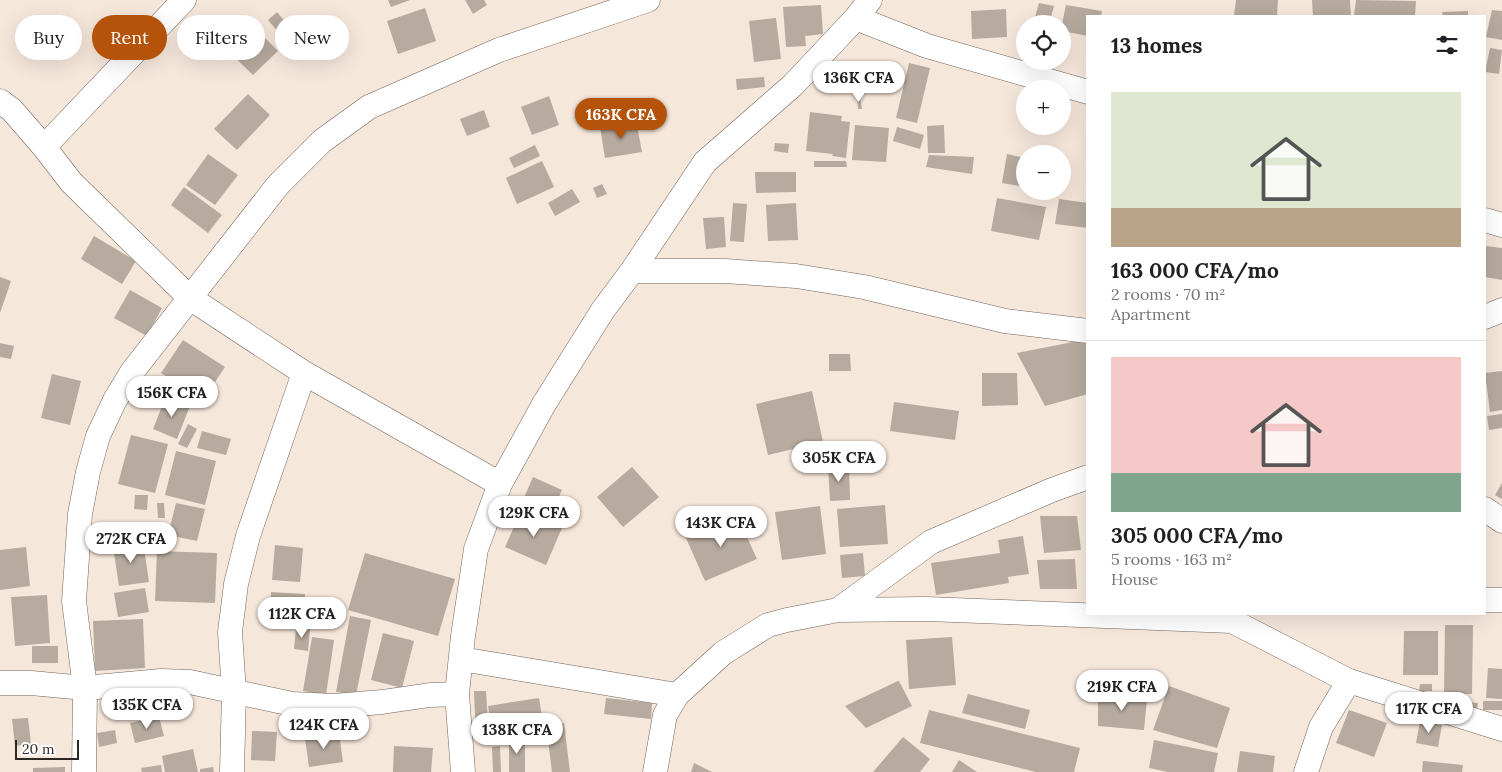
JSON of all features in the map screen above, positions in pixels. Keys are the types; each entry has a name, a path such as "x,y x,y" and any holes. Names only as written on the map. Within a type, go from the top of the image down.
{"street":[{"path":"44,147 184,0"},
{"path":"84,772 85,688 74,600 80,514 88,472 98,436 115,400 132,372 278,185 322,141 370,107 499,50 648,0"},
{"path":"463,772 457,694 461,659 476,549 500,484 554,389 603,310 632,271 705,162 793,85 863,9 927,46 1086,91"},
{"path":"0,101 12,110 71,182 190,298 304,373 500,484"},
{"path":"1486,220 1502,225"},
{"path":"632,271 725,271 796,276 864,287 1006,321 1086,331"},
{"path":"1486,317 1502,310"},
{"path":"232,772 234,692 230,632 236,584 248,536 304,373"},
{"path":"838,610 931,542 1052,490 1086,478"},
{"path":"1486,510 1502,520"},
{"path":"1486,600 1502,600"},
{"path":"655,772 665,715 677,695 723,652 768,625 838,610 1086,613"},
{"path":"1154,615 1241,617 1349,681 1502,729"},
{"path":"461,659 677,695"},
{"path":"0,683 30,683 85,688 161,681 190,682 292,704 334,706 430,695 457,694"},
{"path":"1306,772 1321,727 1349,681"}],"building":[{"path":"388,0 410,0 391,7"},
{"path":"465,0 484,0 487,5 473,14"},
{"path":"1236,0 1278,0 1277,15 1234,15"},
{"path":"1312,0 1350,0 1351,15 1313,15"},
{"path":"1356,0 1416,1 1415,15 1354,15"},
{"path":"1039,3 1054,6 1052,15 1036,15"},
{"path":"821,5 823,34 805,36 806,46 786,47 783,7"},
{"path":"1066,5 1102,11 1101,15 1086,15 1086,36 1071,33 1071,15 1064,15"},
{"path":"425,8 436,41 398,54 387,21"},
{"path":"1006,9 1007,37 972,39 971,11"},
{"path":"1492,10 1502,11 1502,40 1486,37"},
{"path":"1468,11 1468,15 1443,15 1442,12"},
{"path":"277,12 280,15 275,15 275,28 268,20"},
{"path":"776,18 781,59 754,62 749,21"},
{"path":"265,38 275,48 275,54 253,75 237,60 265,60"},
{"path":"1490,48 1502,50 1499,74 1486,72"},
{"path":"909,63 930,68 917,123 896,118"},
{"path":"764,77 765,87 737,90 736,79"},
{"path":"248,94 270,115 237,150 214,129"},
{"path":"549,96 559,125 532,135 521,107"},
{"path":"860,96 862,109 858,109 857,97"},
{"path":"484,110 490,127 467,136 460,119"},
{"path":"810,112 842,116 841,121 850,122 846,158 832,156 833,154 806,151"},
{"path":"636,121 642,152 605,158 600,127"},
{"path":"855,125 889,128 886,162 852,160"},
{"path":"944,125 945,153 928,153 927,126"},
{"path":"897,127 924,135 920,149 893,141"},
{"path":"775,143 789,144 788,153 774,151"},
{"path":"535,145 540,156 514,168 509,158"},
{"path":"208,154 238,175 215,205 186,185"},
{"path":"1007,154 1016,156 1016,185 1002,183"},
{"path":"929,155 974,157 972,174 926,167"},
{"path":"542,161 554,187 517,204 506,178"},
{"path":"814,161 846,161 847,167 814,167"},
{"path":"755,172 796,172 796,192 756,193"},
{"path":"602,184 607,194 597,198 593,188"},
{"path":"184,187 222,215 208,233 171,205"},
{"path":"572,189 580,202 555,216 548,203"},
{"path":"997,198 1046,207 1039,240 991,231"},
{"path":"1059,200 1086,203 1086,228 1055,224"},
{"path":"733,203 747,204 744,242 730,241"},
{"path":"796,203 798,240 768,241 766,205"},
{"path":"724,217 726,247 706,249 703,218"},
{"path":"94,236 136,261 122,284 81,259"},
{"path":"1486,246 1502,248 1502,280 1486,277"},
{"path":"0,277 11,281 0,313"},
{"path":"130,290 162,308 147,336 114,318"},
{"path":"1086,339 1086,395 1045,406 1017,353"},
{"path":"183,340 225,367 203,400 161,373"},
{"path":"0,343 14,346 11,359 0,357"},
{"path":"829,354 850,354 851,371 829,371"},
{"path":"1502,371 1502,410 1490,412 1486,373"},
{"path":"982,373 1017,373 1018,405 982,406"},
{"path":"52,374 81,381 70,425 41,418"},
{"path":"166,378 194,397 190,402 162,383"},
{"path":"812,391 823,442 768,455 756,404"},
{"path":"166,396 190,406 177,439 153,429"},
{"path":"894,402 959,411 955,440 890,431"},
{"path":"1502,414 1502,428 1489,430 1487,416"},
{"path":"188,424 197,429 187,448 178,444"},
{"path":"202,431 231,439 226,455 197,448"},
{"path":"131,435 168,444 155,493 118,484"},
{"path":"176,451 216,461 205,505 165,495"},
{"path":"828,465 849,465 850,500 830,501"},
{"path":"632,467 659,497 623,527 597,497"},
{"path":"533,477 562,490 548,521 519,509"},
{"path":"1502,483 1502,499 1495,495"},
{"path":"135,495 148,495 147,510 134,509"},
{"path":"157,503 164,503 165,518 158,518"},
{"path":"176,503 205,509 197,541 168,535"},
{"path":"557,504 574,514 568,525 551,515"},
{"path":"885,505 888,544 840,547 837,509"},
{"path":"820,506 826,554 782,560 775,512"},
{"path":"521,511 562,528 546,565 505,547"},
{"path":"737,515 757,559 705,581 686,538"},
{"path":"1040,516 1077,516 1081,550 1044,553"},
{"path":"1023,536 1029,574 1008,577 1009,583 936,595 931,563 1000,553 998,540"},
{"path":"143,542 149,582 119,586 113,546"},
{"path":"275,545 303,548 300,582 272,580"},
{"path":"26,547 30,586 0,590 0,550"},
{"path":"157,551 217,553 215,603 155,601"},
{"path":"365,553 455,579 438,636 348,610"},
{"path":"863,553 865,576 842,578 840,555"},
{"path":"1075,559 1077,589 1040,589 1037,560"},
{"path":"145,588 149,612 118,617 114,593"},
{"path":"271,592 305,594 304,610 270,609"},
{"path":"47,595 50,643 15,646 11,597"},
{"path":"350,616 371,620 356,695 336,692"},
{"path":"143,619 145,668 95,671 93,621"},
{"path":"1445,625 1473,625 1472,694 1444,694"},
{"path":"296,628 310,629 308,651 294,649"},
{"path":"1404,631 1438,631 1438,675 1403,675"},
{"path":"383,633 414,641 402,688 371,680"},
{"path":"312,637 334,640 326,695 303,691"},
{"path":"952,637 956,685 909,689 906,640"},
{"path":"32,646 58,646 58,663 32,663"},
{"path":"1488,668 1502,669 1502,699 1486,698"},
{"path":"898,681 912,706 866,728 845,706"},
{"path":"1420,684 1432,684 1432,691 1419,691"},
{"path":"1169,686 1230,708 1217,748 1153,730"},
{"path":"474,691 486,691 489,740 476,741"},
{"path":"1098,693 1147,699 1144,730 1098,726"},
{"path":"968,694 1030,710 1025,729 962,713"},
{"path":"539,698 544,728 493,736 488,706"},
{"path":"606,698 652,703 651,719 604,714"},
{"path":"1483,701 1502,701 1502,710 1483,710"},
{"path":"1463,702 1478,703 1477,711 1462,710"},
{"path":"929,710 1080,748 1074,772 1036,772 920,743"},
{"path":"1349,710 1387,723 1374,757 1336,743"},
{"path":"347,716 348,729 336,729 336,717"},
{"path":"159,717 164,736 135,743 130,723"},
{"path":"28,718 31,744 15,746 12,719"},
{"path":"1420,721 1442,725 1438,747 1416,743"},
{"path":"564,723 570,772 552,772 546,725"},
{"path":"115,730 117,743 99,747 97,733"},
{"path":"252,731 277,732 275,761 251,760"},
{"path":"339,733 343,762 309,767 305,738"},
{"path":"903,737 930,759 920,772 873,772"},
{"path":"509,738 525,738 525,772 509,772"},
{"path":"1154,740 1218,753 1214,772 1168,772 1149,768"},
{"path":"394,746 433,748 431,772 393,772"},
{"path":"500,746 501,772 493,772 492,747"},
{"path":"193,749 198,772 165,772 162,756"},
{"path":"1240,751 1275,756 1273,772 1237,772"},
{"path":"959,760 977,772 952,772"},
{"path":"1423,761 1463,765 1462,772 1422,772"},
{"path":"694,763 712,772 691,772"},
{"path":"161,765 162,772 142,772 141,768"},
{"path":"65,767 65,772 33,772 33,768"},
{"path":"213,767 214,772 200,772 200,769"}]}
